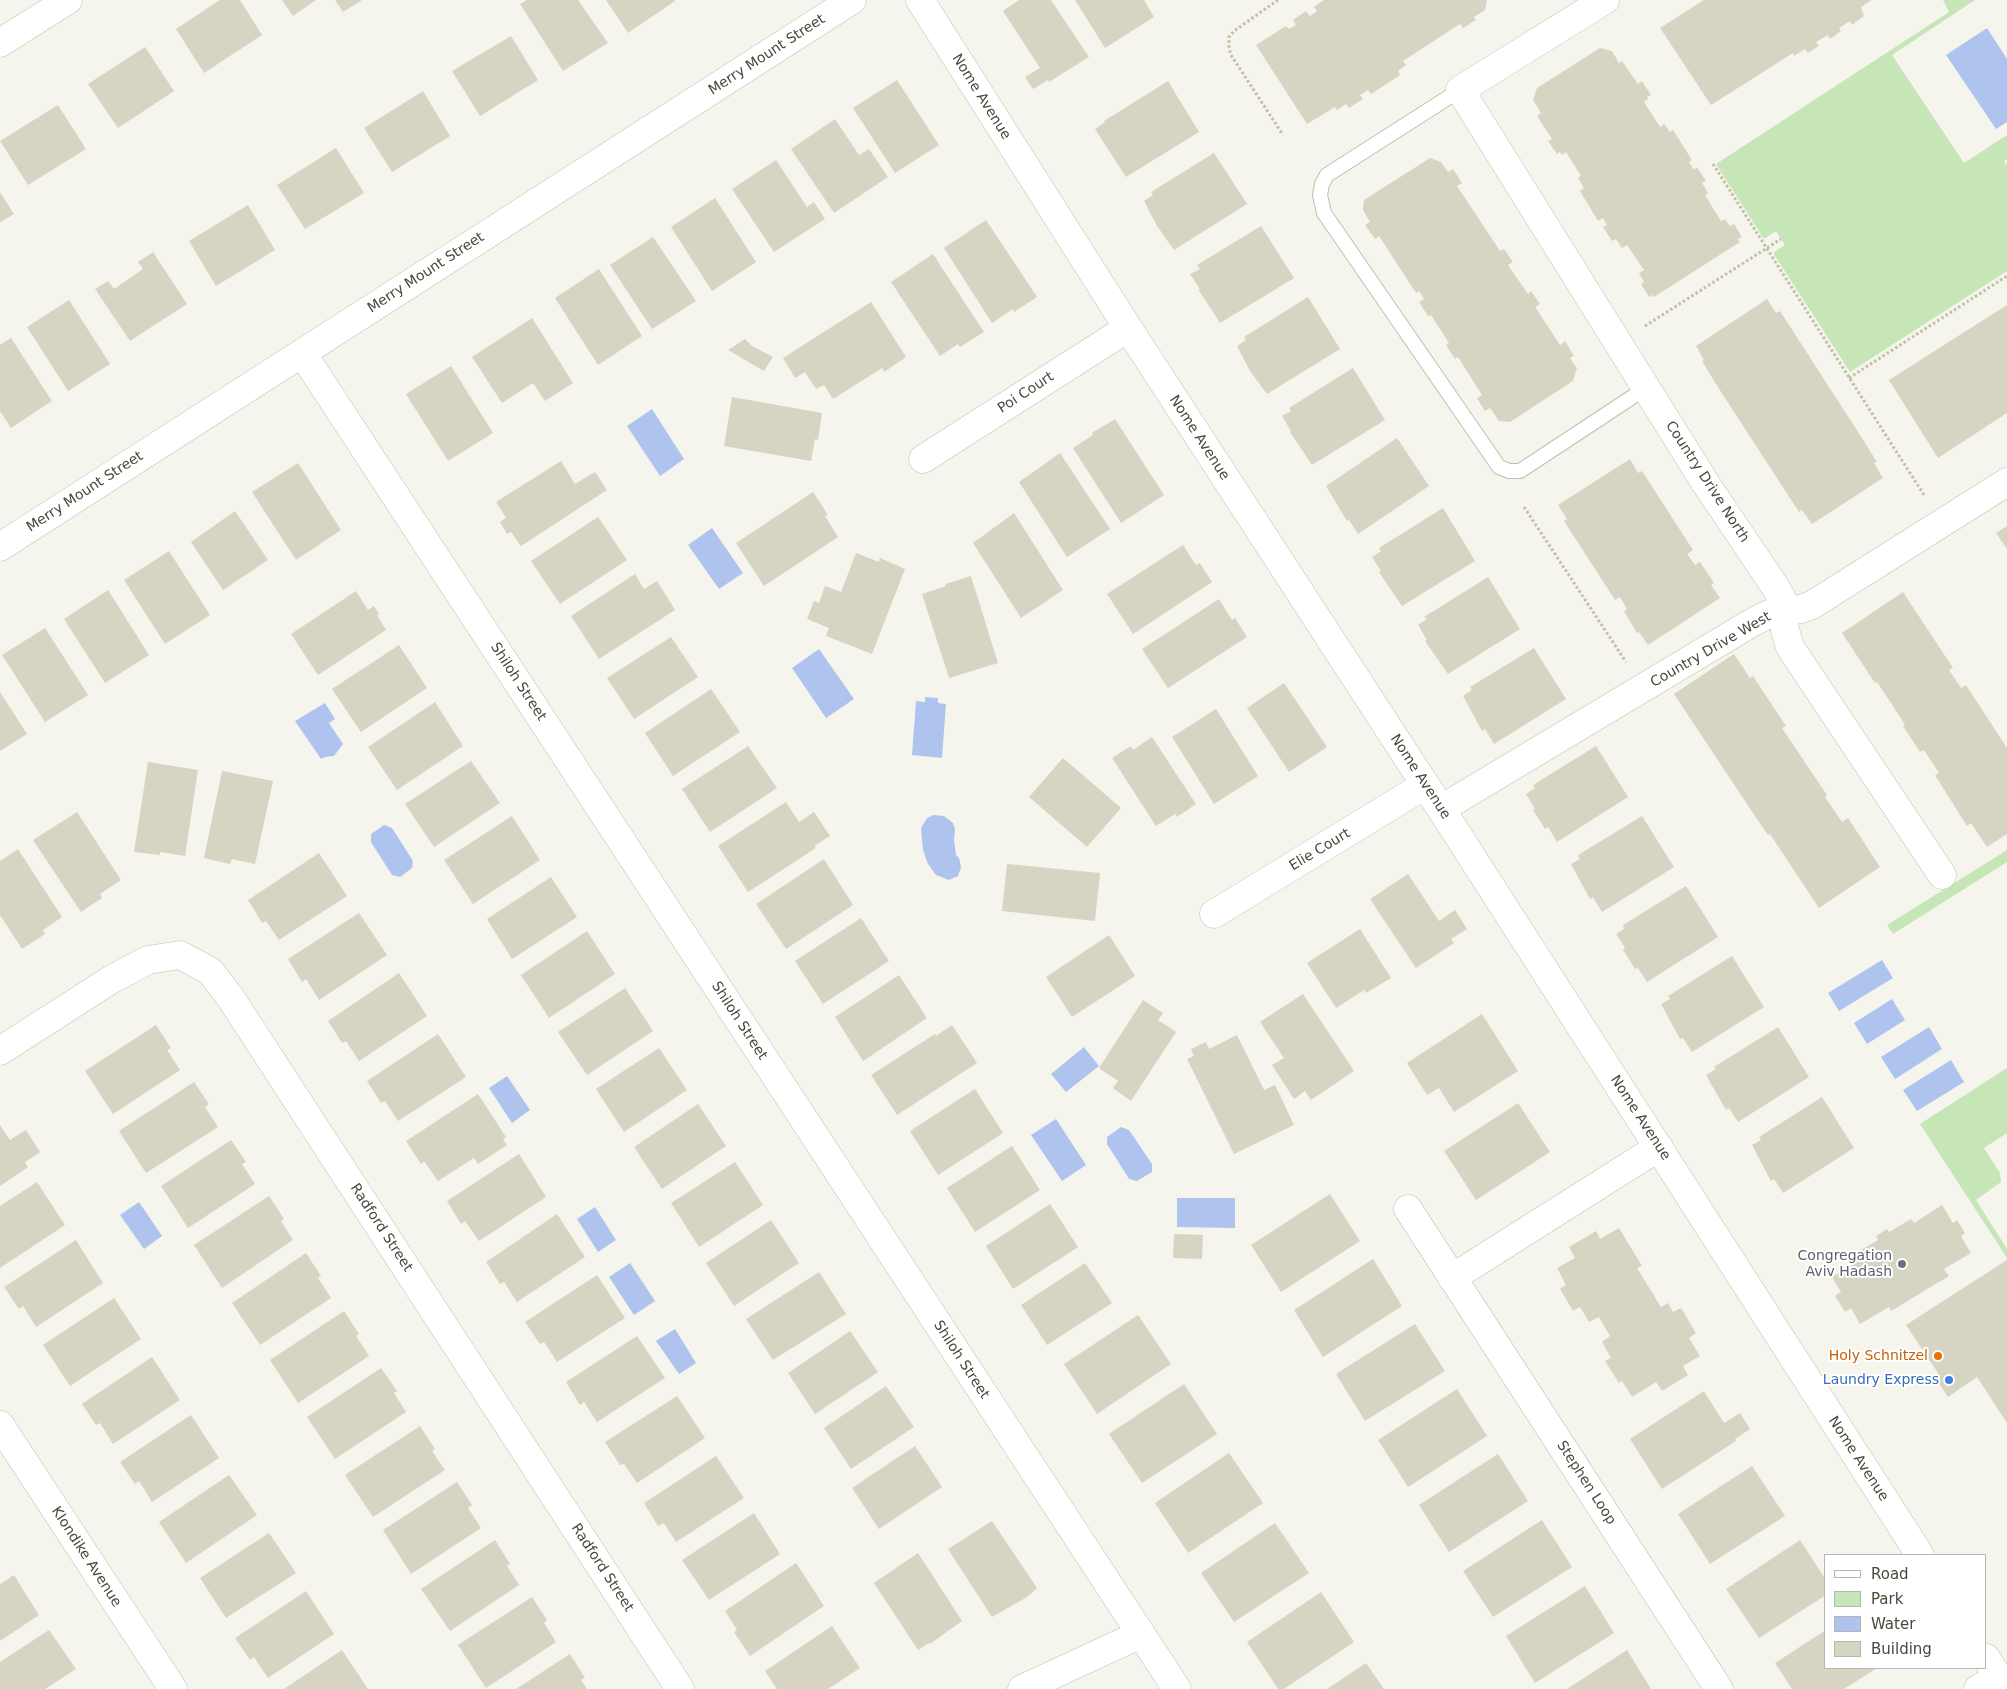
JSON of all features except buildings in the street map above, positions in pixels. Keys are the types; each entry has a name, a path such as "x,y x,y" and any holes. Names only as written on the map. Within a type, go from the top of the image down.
{"street":[{"path":"0,44 68,0"},
{"name":"Merry Mount Street","path":"0,547 852,0"},
{"name":"Nome Avenue","path":"920,0 1128,328 1441,809 1919,1554"},
{"path":"1460,90 1605,0"},
{"name":"Country Drive North","path":"1460,90 1706,484 1776,588 1782,599 1785,630 1790,647 1942,875"},
{"name":"Poi Court","path":"924,459 1128,328"},
{"name":"Shiloh Street","path":"302,353 1177,1689"},
{"name":"Country Drive West","path":"1441,809 1753,622 1769,614 1784,610 1801,610 1812,605 2007,482"},
{"name":"Elie Court","path":"1214,914 1425,785"},
{"name":"Radford Street","path":"0,1051 112,979 148,960 180,955 210,971 230,997 680,1689"},
{"path":"1452,1278 1659,1147"},
{"name":"Stephen Loop","path":"1408,1209 1719,1689"},
{"name":"Klondike Avenue","path":"0,1425 173,1689"},
{"path":"1022,1689 1141,1634"}],"lane":[{"path":"1460,90 1327,175 1322,184 1320,196 1324,213 1499,467 1509,471 1520,471 1646,388"}],"path":[{"path":"1278,0 1234,30 1229,37 1229,47 1230,55 1283,134"},
{"path":"1713,164 1942,523"},
{"path":"1642,329 1781,239"},
{"path":"1849,378 2007,276"},
{"path":"1524,507 1631,668"}],"green space":[{"path":"1943,0 1975,0 1892,55 1964,163 2007,135 2007,159 2004,161 2007,165 2007,271 1850,372 1773,253 1785,245 1776,231 1764,239 1716,164 1949,12"},
{"path":"2007,850 2007,862 1893,934 1887,925"},
{"path":"2007,1068 2007,1133 1984,1148 2000,1173 2001,1182 1976,1200 2007,1249 2007,1258 1920,1124"}],"water":[{"path":"1987,28 2007,59 2007,122 1996,129 1946,55"},
{"path":"652,409 684,459 660,476 627,426"},
{"path":"712,528 743,573 719,589 688,545"},
{"path":"819,649 854,699 826,718 792,668"},
{"path":"925,697 938,698 938,703 946,704 942,758 912,755 916,701 925,702"},
{"path":"325,703 335,719 329,723 343,744 334,756 321,759 295,721"},
{"path":"933,815 944,816 953,823 955,829 956,855 959,858 961,867 958,876 949,880 936,875 928,864 923,850 921,828 927,818"},
{"path":"384,825 392,828 413,861 412,868 400,877 392,875 371,842 371,834"},
{"path":"1882,960 1893,978 1839,1011 1828,993"},
{"path":"1892,999 1905,1020 1867,1044 1854,1023"},
{"path":"1929,1027 1942,1049 1895,1079 1881,1057"},
{"path":"1084,1047 1099,1066 1066,1092 1051,1074"},
{"path":"1951,1060 1964,1082 1917,1111 1903,1090"},
{"path":"507,1076 530,1110 512,1123 489,1088"},
{"path":"1056,1119 1086,1165 1062,1181 1031,1135"},
{"path":"1121,1127 1129,1130 1152,1164 1152,1172 1137,1181 1129,1179 1107,1144 1107,1137"},
{"path":"1177,1198 1235,1198 1235,1228 1177,1227"},
{"path":"139,1202 162,1236 144,1249 120,1215"},
{"path":"595,1207 616,1240 598,1252 577,1219"},
{"path":"630,1263 655,1301 634,1315 609,1277"},
{"path":"675,1329 696,1363 679,1374 656,1341"}],"place":[{"name":"Congregation Aviv Hadash","path":"1902,1264"},
{"name":"Holy Schnitzel","path":"1938,1356"},
{"name":"Laundry Express","path":"1949,1380"}]}
